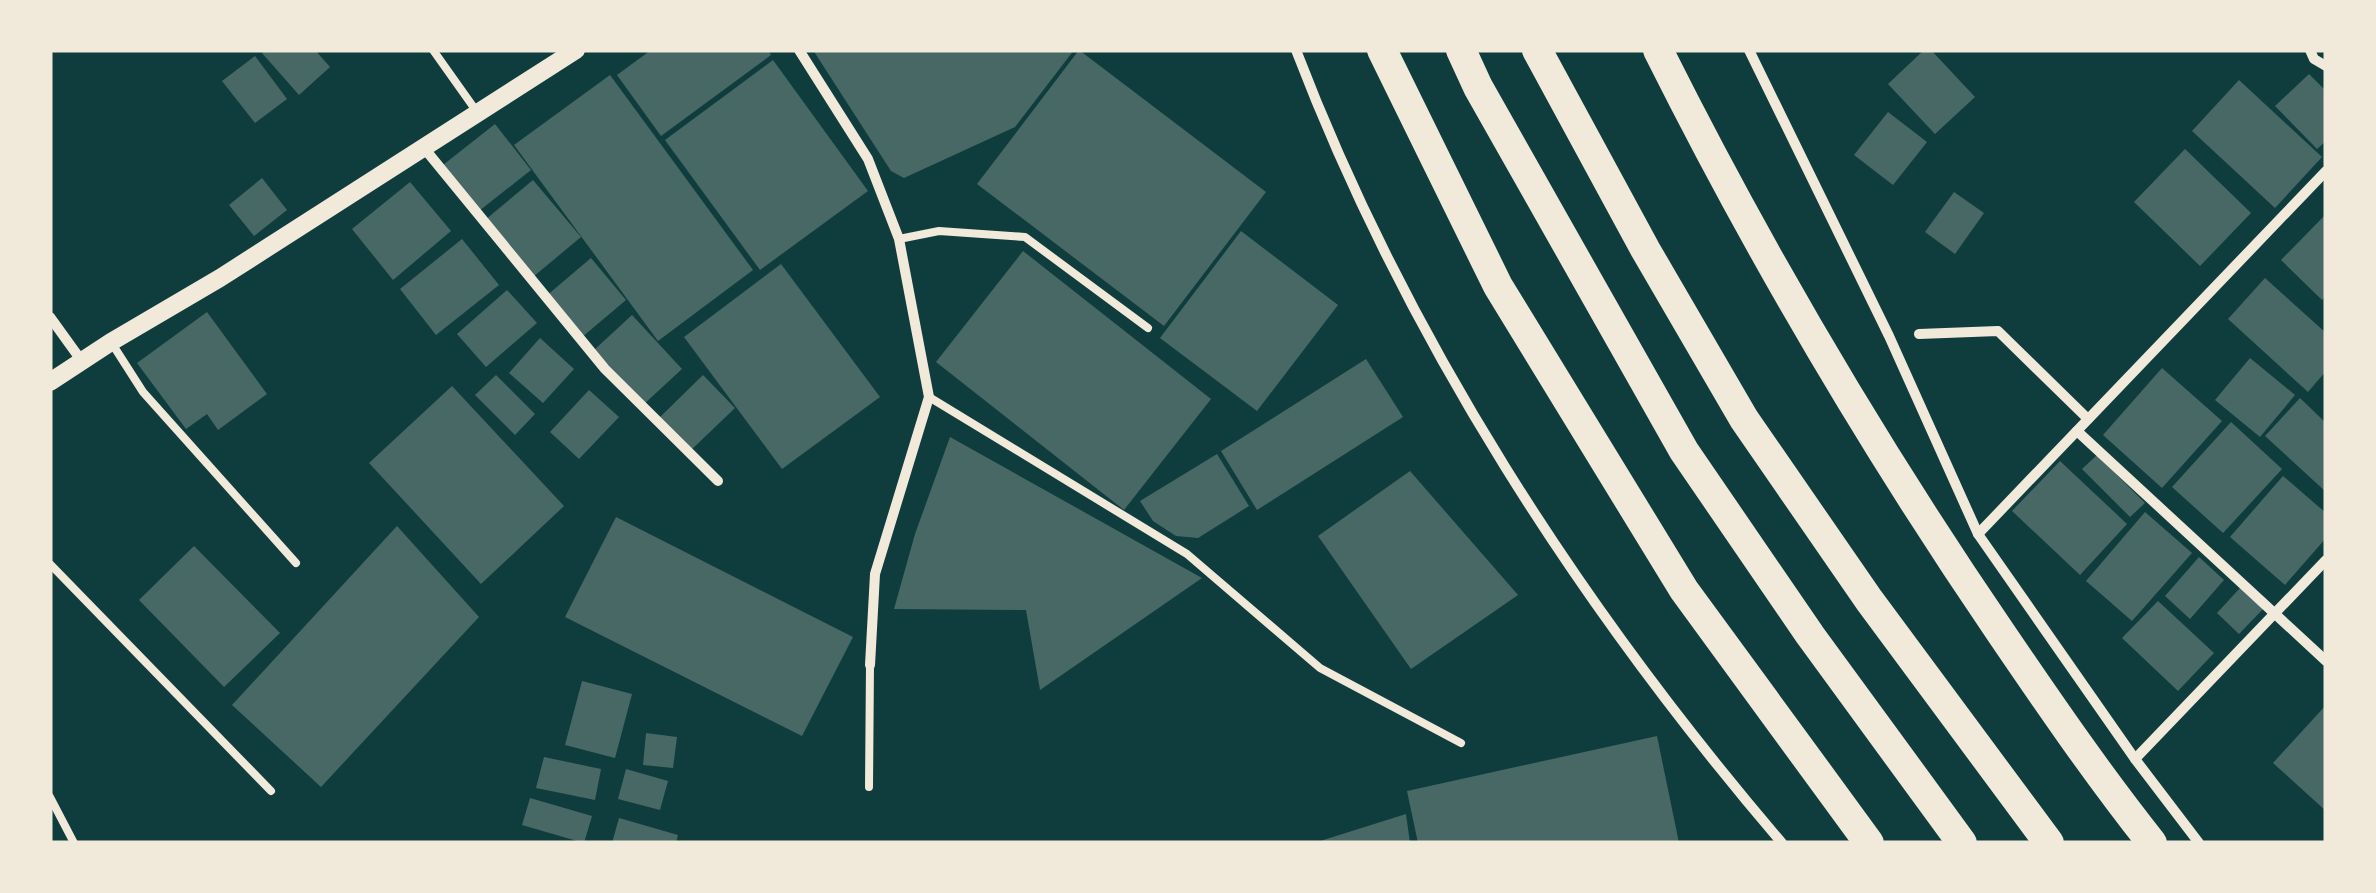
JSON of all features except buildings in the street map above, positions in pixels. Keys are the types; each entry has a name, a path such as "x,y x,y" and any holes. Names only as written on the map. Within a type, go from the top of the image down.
{"highway":[{"path":"1382,50 1498,286 1684,590 1869,843"},
{"path":"1461,50 1478,87 1684,451 1810,635 1962,843"},
{"path":"1536,50 1644,249 1744,420 1869,600 2049,843"},
{"path":"1658,50 1705,145 1815,339 1941,546 2095,772 2152,843"}],"street":[{"path":"50,382 576,50"},
{"path":"799,50 868,159 899,239 929,396 875,574 870,664"},
{"path":"1296,50 1318,108 1438,354 1570,567 1738,792 1782,843"},
{"path":"1749,50 1889,336 1978,534 2199,843"},
{"path":"2310,50 2314,59 2326,66"},
{"path":"424,148 605,368 718,481"},
{"path":"1978,534 2326,171"},
{"path":"50,316 81,360"},
{"path":"1919,334 1998,331 2088,419"},
{"path":"2076,431 2326,661"},
{"path":"2136,760 2326,560"}],"lane":[{"path":"433,50 478,113"},
{"path":"899,239 939,231 1024,237 1148,328"},
{"path":"111,342 143,392 296,563"},
{"path":"929,396 1186,554 1320,668 1461,743"},
{"path":"50,564 271,791"},
{"path":"869,786 870,664"},
{"path":"50,797 74,843"}]}
